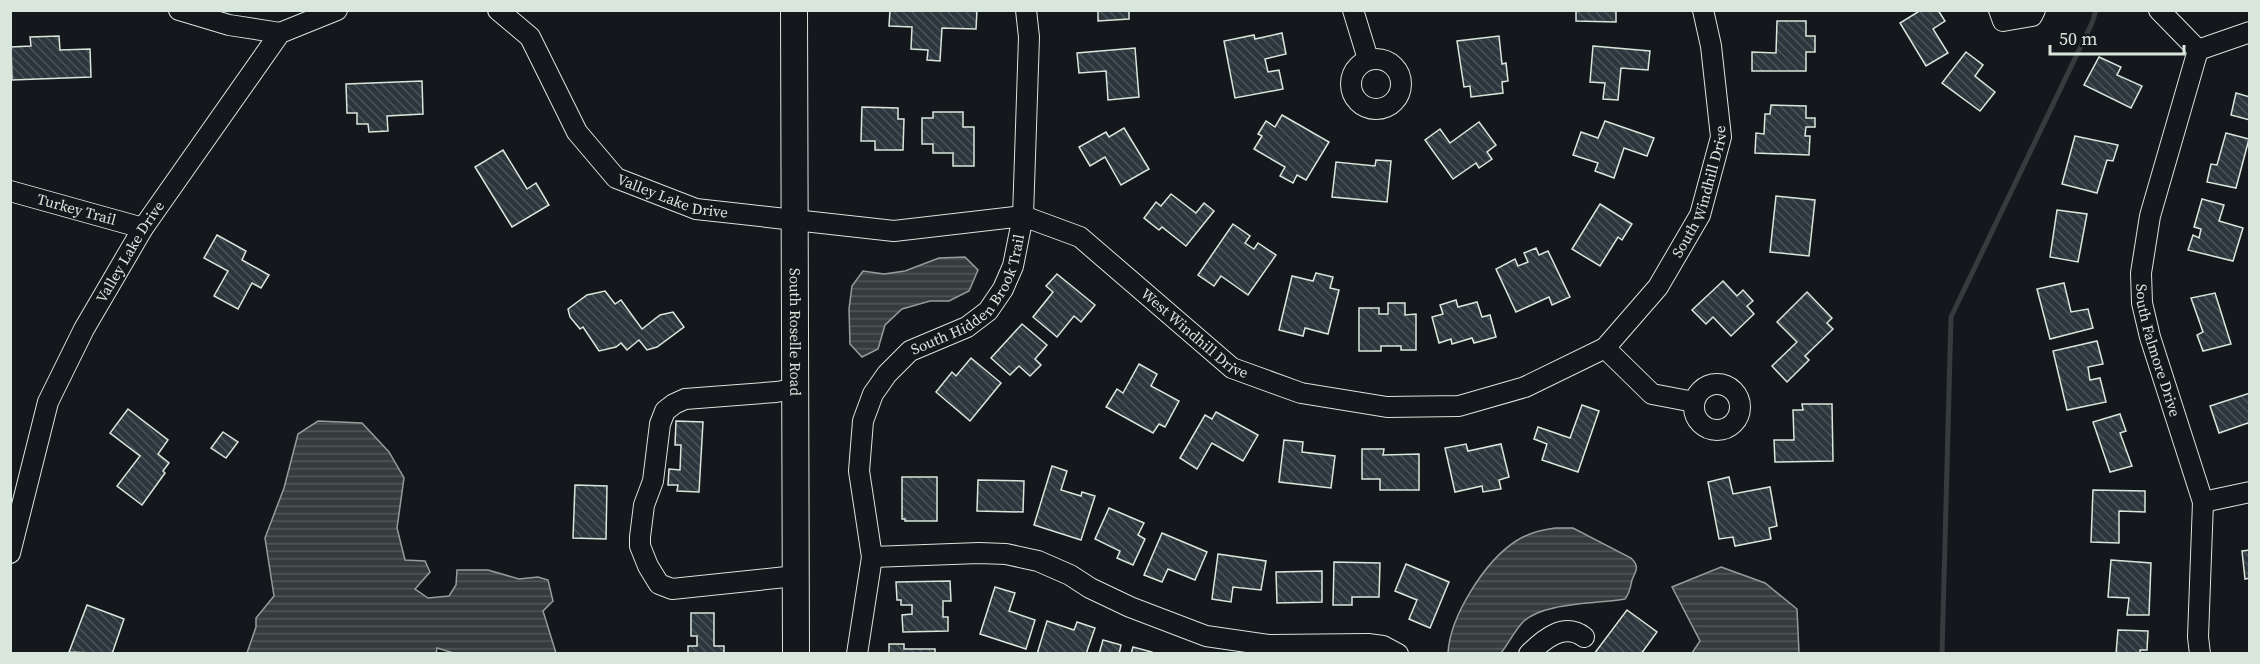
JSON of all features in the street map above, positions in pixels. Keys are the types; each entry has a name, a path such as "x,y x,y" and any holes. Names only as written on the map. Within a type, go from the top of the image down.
{"main road":[{"name":"South Roselle Road","path":"794,10 796,654"}],"street":[{"path":"179,10 229,25 280,33 337,10"},
{"name":"Valley Lake Drive","path":"498,10 530,37 577,132 616,177 696,209 795,219"},
{"name":"South Hidden Brook Trail","path":"857,654 872,557 859,471 863,421 873,394 887,374 909,351 967,327 988,311 1003,289 1013,266 1020,242 1023,216 1029,37 1026,10"},
{"path":"1353,10 1368,59"},
{"name":"South Windhill Drive","path":"1605,348 1658,287 1700,215 1721,137 1711,46 1703,10"},
{"path":"1999,10 2003,21 2032,16 2035,10"},
{"path":"2159,10 2198,50 2250,32"},
{"name":"Valley Lake Drive","path":"10,554 48,402 84,329 142,228 280,33"},
{"name":"South Falmore Drive","path":"2198,50 2150,216 2141,273 2142,303 2150,337 2203,502 2198,637 2200,654"},
{"name":"Turkey Trail","path":"10,191 142,228"},
{"name":"West Windhill Drive","path":"795,219 894,231 1023,216 1080,237 1232,368 1301,393 1387,407 1460,406 1525,387 1605,348"},
{"path":"1605,348 1652,394 1694,402"},
{"path":"794,388 776,392 685,399 665,411 660,424 653,481 644,505 640,546 659,584 672,589 796,576"},
{"path":"2203,502 2250,492"},
{"path":"872,557 1006,554 1038,561 1130,607 1206,636 1268,645 1368,644 1383,646 1398,654"},
{"path":"1529,654 1550,636 1564,631 1577,632 1584,637"}],"shaded area":[{"path":"965,257 978,270 969,291 949,301 930,301 902,309 885,325 878,349 862,357 850,344 849,309 852,286 863,271 884,274 905,271 939,258"},
{"path":"318,421 362,423 389,452 404,478 397,528 405,560 425,561 430,572 415,589 428,598 449,596 456,585 457,570 488,570 519,579 538,577 548,580 553,601 543,611 556,653 457,654 437,648 436,654 247,653 256,627 256,618 274,596 265,538 284,488 298,434"},
{"path":"1555,528 1573,528 1631,558 1636,564 1636,569 1625,599 1556,607 1542,611 1522,623 1501,653 1448,653 1455,623 1481,575 1504,550 1521,538 1534,532"},
{"path":"1721,567 1765,583 1797,609 1799,653 1692,653 1700,641 1672,587"}],"building":[{"path":"890,10 977,10 976,29 942,28 940,61 927,60 928,50 911,49 912,27 889,26"},
{"path":"1098,10 1129,10 1129,19 1098,21"},
{"path":"1576,10 1616,10 1616,22 1576,21"},
{"path":"1921,10 1938,10 1945,21 1933,29 1948,53 1926,66 1900,23"},
{"path":"1777,21 1806,21 1806,36 1815,36 1815,52 1806,52 1806,71 1752,71 1752,52 1776,53"},
{"path":"1282,33 1286,54 1265,59 1268,72 1279,70 1283,89 1235,98 1224,41 1254,35 1255,39"},
{"path":"59,36 60,50 90,49 91,77 12,80 11,47 31,46 30,37"},
{"path":"1499,36 1502,64 1506,63 1508,81 1502,82 1503,93 1471,97 1470,86 1464,87 1457,41"},
{"path":"1593,46 1650,51 1648,70 1621,68 1618,100 1603,99 1605,83 1590,82"},
{"path":"1135,48 1139,97 1108,100 1106,71 1079,73 1077,53"},
{"path":"1966,52 1983,65 1975,76 1995,92 1980,111 1942,83"},
{"path":"2099,57 2121,67 2117,75 2142,86 2131,108 2084,85"},
{"path":"422,81 423,114 387,116 388,131 369,132 368,124 357,124 357,113 347,113 346,84"},
{"path":"2236,93 2250,97 2250,120 2231,115"},
{"path":"1771,105 1806,106 1806,118 1815,118 1815,127 1806,127 1805,136 1810,136 1809,155 1755,153 1756,133 1764,134 1765,114 1770,114"},
{"path":"862,107 898,108 898,119 904,119 903,150 875,150 875,141 861,141"},
{"path":"933,112 963,112 963,127 974,127 974,166 953,166 953,153 933,153 933,144 922,144 922,118 933,118"},
{"path":"1282,115 1329,142 1306,180 1297,175 1293,183 1280,176 1285,167 1254,149 1262,136 1258,134 1266,121 1275,127"},
{"path":"1605,121 1654,138 1647,156 1624,148 1614,178 1595,171 1598,163 1573,155 1581,132 1598,138"},
{"path":"1479,122 1496,145 1487,152 1492,159 1479,168 1476,163 1453,179 1425,140 1440,129 1450,143"},
{"path":"1124,128 1149,169 1121,185 1105,157 1090,166 1079,147 1106,132 1109,137"},
{"path":"2226,133 2249,139 2236,188 2207,182 2211,164 2217,165"},
{"path":"2075,136 2118,145 2113,161 2107,160 2097,193 2062,184"},
{"path":"503,150 527,189 536,183 549,205 512,227 475,167"},
{"path":"1376,160 1391,161 1387,202 1332,197 1336,162 1375,166"},
{"path":"1171,194 1196,213 1204,203 1214,211 1186,246 1162,227 1159,230 1144,218 1156,202 1161,206"},
{"path":"1776,196 1815,200 1809,256 1770,252"},
{"path":"2202,199 2224,205 2219,221 2243,228 2233,261 2188,250 2193,235 2199,238 2201,229 2194,227"},
{"path":"1600,204 1632,224 1622,240 1618,237 1600,266 1572,249"},
{"path":"2057,210 2087,214 2078,262 2050,257"},
{"path":"1233,224 1250,236 1245,243 1254,249 1258,243 1276,255 1248,295 1221,276 1214,286 1198,275"},
{"path":"217,235 246,251 242,260 269,275 261,288 252,283 238,309 214,296 228,271 204,258"},
{"path":"1536,248 1539,255 1548,251 1570,297 1552,305 1549,297 1516,312 1496,269 1515,259 1518,266 1528,262 1524,253"},
{"path":"1316,273 1333,277 1330,288 1339,290 1328,334 1305,328 1303,336 1279,330 1292,276 1313,281"},
{"path":"1057,274 1095,305 1081,322 1074,316 1057,337 1033,317 1053,292 1046,286"},
{"path":"1723,281 1737,296 1743,290 1753,301 1747,306 1754,314 1731,336 1713,317 1706,324 1692,310"},
{"path":"2064,283 2071,312 2088,309 2093,328 2050,339 2037,289"},
{"path":"605,291 615,304 621,300 642,329 660,315 673,312 684,327 657,347 647,350 639,340 627,350 621,343 616,347 599,351 583,327 580,329 570,317 568,309 587,295"},
{"path":"1807,292 1832,318 1827,323 1833,329 1805,356 1809,360 1787,382 1772,366 1797,342 1777,322"},
{"path":"2215,293 2231,344 2203,351 2197,335 2203,332 2191,298"},
{"path":"1456,300 1458,307 1477,302 1482,317 1490,315 1496,337 1474,343 1472,338 1452,344 1451,339 1439,343 1432,317 1443,314 1440,305"},
{"path":"1388,303 1405,303 1405,315 1416,314 1416,350 1401,350 1401,346 1381,346 1381,351 1359,351 1359,308 1379,308 1379,314 1388,314"},
{"path":"1022,324 1047,345 1035,359 1041,365 1030,376 1019,366 1010,375 991,358"},
{"path":"2097,341 2103,364 2088,367 2090,380 2100,378 2106,402 2067,410 2053,351"},
{"path":"971,358 1001,383 970,421 936,392 952,372 956,376"},
{"path":"1139,364 1157,374 1151,386 1179,401 1165,427 1159,424 1153,433 1106,407 1117,389 1123,393"},
{"path":"2250,393 2250,427 2248,423 2219,433 2210,406"},
{"path":"1802,404 1832,404 1833,461 1775,462 1774,440 1794,440 1793,410 1803,410"},
{"path":"1582,405 1599,411 1578,472 1542,460 1547,444 1534,439 1538,427 1570,438"},
{"path":"128,409 168,440 158,454 169,463 163,471 165,473 142,505 117,486 140,456 110,433"},
{"path":"1216,412 1258,435 1243,461 1212,443 1197,469 1180,458 1205,415 1212,419"},
{"path":"2120,414 2126,431 2120,433 2132,466 2110,472 2093,422"},
{"path":"676,421 703,422 699,492 677,491 678,485 668,485 669,469 680,470 681,445 675,445"},
{"path":"223,432 238,442 226,458 211,448"},
{"path":"1284,440 1303,442 1302,452 1335,456 1331,488 1279,482"},
{"path":"1466,444 1468,451 1501,444 1509,477 1499,480 1501,489 1483,492 1482,486 1455,492 1445,448"},
{"path":"1362,449 1384,449 1383,455 1419,454 1419,490 1380,490 1380,479 1362,479"},
{"path":"1052,466 1067,471 1061,490 1081,496 1082,492 1095,496 1081,540 1034,525"},
{"path":"902,477 937,477 937,521 905,521 902,519"},
{"path":"1729,477 1733,494 1770,487 1777,526 1769,528 1771,539 1735,546 1733,537 1719,539 1708,482"},
{"path":"978,480 1024,481 1023,512 977,511"},
{"path":"575,485 607,486 606,539 573,538"},
{"path":"2093,490 2145,491 2145,512 2119,511 2119,543 2091,542"},
{"path":"1109,508 1144,523 1138,535 1145,539 1133,565 1117,558 1120,551 1095,539"},
{"path":"1162,533 1207,552 1195,580 1168,569 1162,582 1144,575"},
{"path":"2250,550 2250,578 2245,579 2242,551"},
{"path":"1218,554 1266,561 1261,590 1233,587 1231,602 1212,599"},
{"path":"2111,560 2151,563 2149,615 2127,615 2129,598 2108,597"},
{"path":"1334,562 1380,563 1379,597 1352,597 1352,605 1333,605"},
{"path":"1406,564 1449,582 1430,628 1409,619 1417,600 1395,591"},
{"path":"1322,571 1322,602 1277,603 1276,572"},
{"path":"950,581 951,601 943,601 943,617 948,617 948,631 903,632 902,615 912,614 912,605 901,605 901,600 897,600 896,582"},
{"path":"995,587 1015,593 1009,611 1035,620 1026,649 980,634"},
{"path":"87,605 124,619 112,654 69,652"},
{"path":"1627,610 1657,632 1641,654 1594,654"},
{"path":"691,613 714,613 714,646 724,646 724,654 688,654 688,646 697,646 697,636 691,636"},
{"path":"1047,621 1074,630 1077,622 1095,628 1086,654 1037,654"},
{"path":"2118,630 2148,631 2147,650 2140,650 2140,654 2116,654"},
{"path":"1103,640 1121,645 1119,654 1099,654"},
{"path":"889,644 904,644 904,649 935,649 935,654 889,654"},
{"path":"1133,647 1152,652 1152,654 1131,654"}],"waterway":[{"path":"1942,654 1951,317 2092,23 2096,10"}]}
